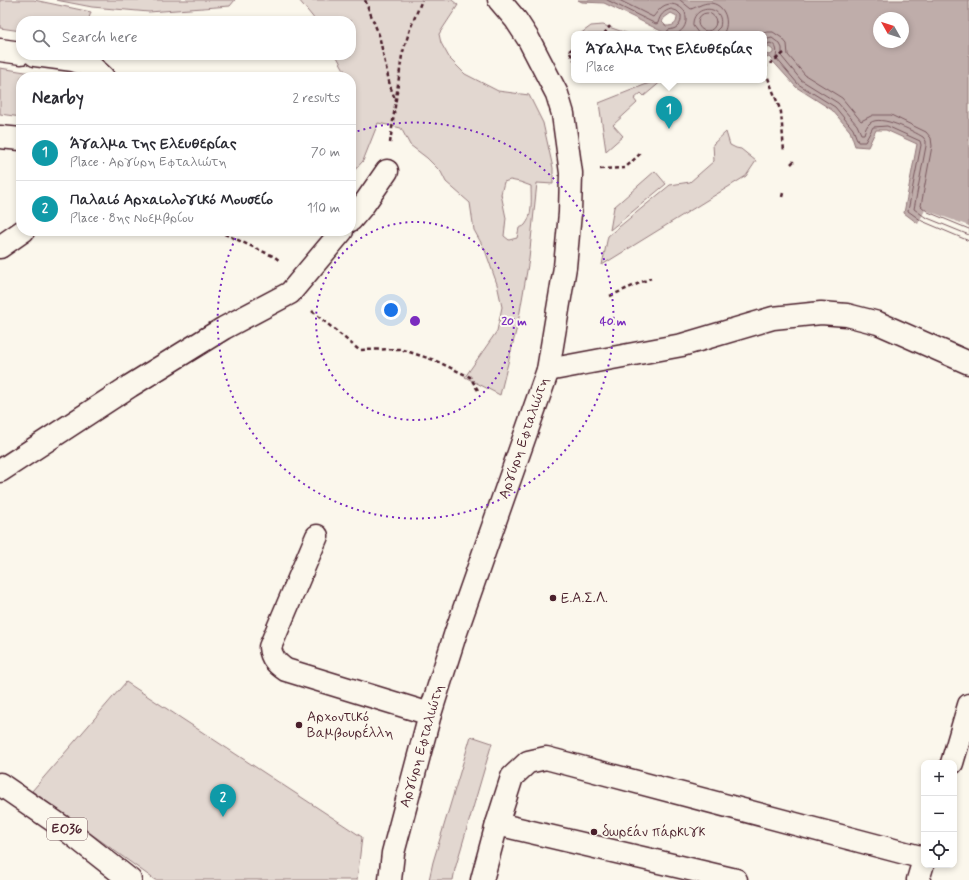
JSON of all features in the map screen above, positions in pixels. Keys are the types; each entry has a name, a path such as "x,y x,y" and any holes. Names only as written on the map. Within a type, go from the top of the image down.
{"street":[{"name":"Αργύρη Εφταλιώτη","path":"390,880 393,853 430,714 455,635 548,370 565,267 570,213 571,173 563,114 557,94 529,40 516,20 499,0"},
{"path":"0,50 16,52"},
{"path":"73,60 91,66 98,72"},
{"path":"0,137 16,139"},
{"path":"356,214 387,171"},
{"path":"0,247 16,235"},
{"path":"0,471 130,386 224,328 290,293 338,236"},
{"path":"548,370 682,345 773,318 821,313 847,315 878,323 969,363"},
{"path":"317,536 270,647 270,654 278,665 286,670 430,714"},
{"path":"953,760 969,705"},
{"path":"486,879 497,824 512,776 528,762 546,758 921,858"},
{"name":"ΕΟ36","path":"0,784 64,828 130,880"},
{"path":"497,824 736,880"},
{"path":"918,880 921,868"}],"path":[{"path":"365,0 379,35 390,86 395,100"},
{"path":"392,119 402,55 422,0"},
{"path":"606,31 610,26"},
{"path":"767,66 784,53"},
{"path":"767,76 781,112 784,152"},
{"path":"599,169 625,168 642,152"},
{"path":"791,164 794,161"},
{"path":"782,197 783,193"},
{"path":"229,236 275,257 283,264 290,293 359,350 400,349 434,360 470,377 479,392"},
{"path":"610,296 651,278"}],"shaded area":[{"path":"0,0 34,0 91,12 90,16 16,16 16,30 0,28"},
{"path":"56,0 235,0 230,6 149,12 92,7"},
{"path":"299,0 452,0 458,5 439,34 441,43 450,59 465,74 498,91 529,95 543,123 553,168 553,184 537,183 529,259 518,323 500,395 465,377 497,331 502,307 497,284 485,250 474,230 470,203 446,182 441,172 427,158 410,145 401,128 378,123 363,161 356,169 356,72 345,72 339,60 356,60 356,16 312,16","holes":["510,180 531,186 531,201 528,221 523,227 519,228 517,238 509,240 504,236 506,218 501,194 504,182"]},
{"path":"603,25 620,31 584,31 591,26"},
{"path":"0,68 25,72 16,72 16,116 0,114"},
{"path":"649,83 659,83 644,96 641,93 634,99 637,103 613,125 623,136 606,151 599,103"},
{"path":"726,132 730,145 741,149 756,161 746,176 602,265 608,236 670,185 690,182 714,161 713,144"},
{"path":"655,171 666,184 610,230 614,207"},
{"path":"126,682 362,837 357,880 155,880 32,791"},
{"path":"471,736 492,743 453,880 429,880 433,862"}],"water":[{"path":"578,0 969,0 969,245 920,225 904,213 917,144 886,130 876,130 868,147 855,146 850,131 832,110 796,87 769,57 767,58 767,54 770,55 773,53 773,50 769,47 767,48 767,31 661,31 604,3 582,2","holes":["671,13 677,16 676,23 671,26 666,26 662,22 664,18"]}],"pier":[{"path":"925,210 969,226 969,247 919,227 905,216 918,224"}],"place":[{"name":"Άγαλμα της Ελευθερίας","path":"669,129"},
{"name":"Ε.Α.Σ.Λ.","path":"553,598"},
{"name":"Αρχοντικό Βαμβουρέλλη","path":"299,725"},
{"name":"Παλαιό Αρχαιολογικό Μουσείο","path":"223,817"},
{"name":"δωρεάν πάρκιγκ","path":"594,832"}]}
